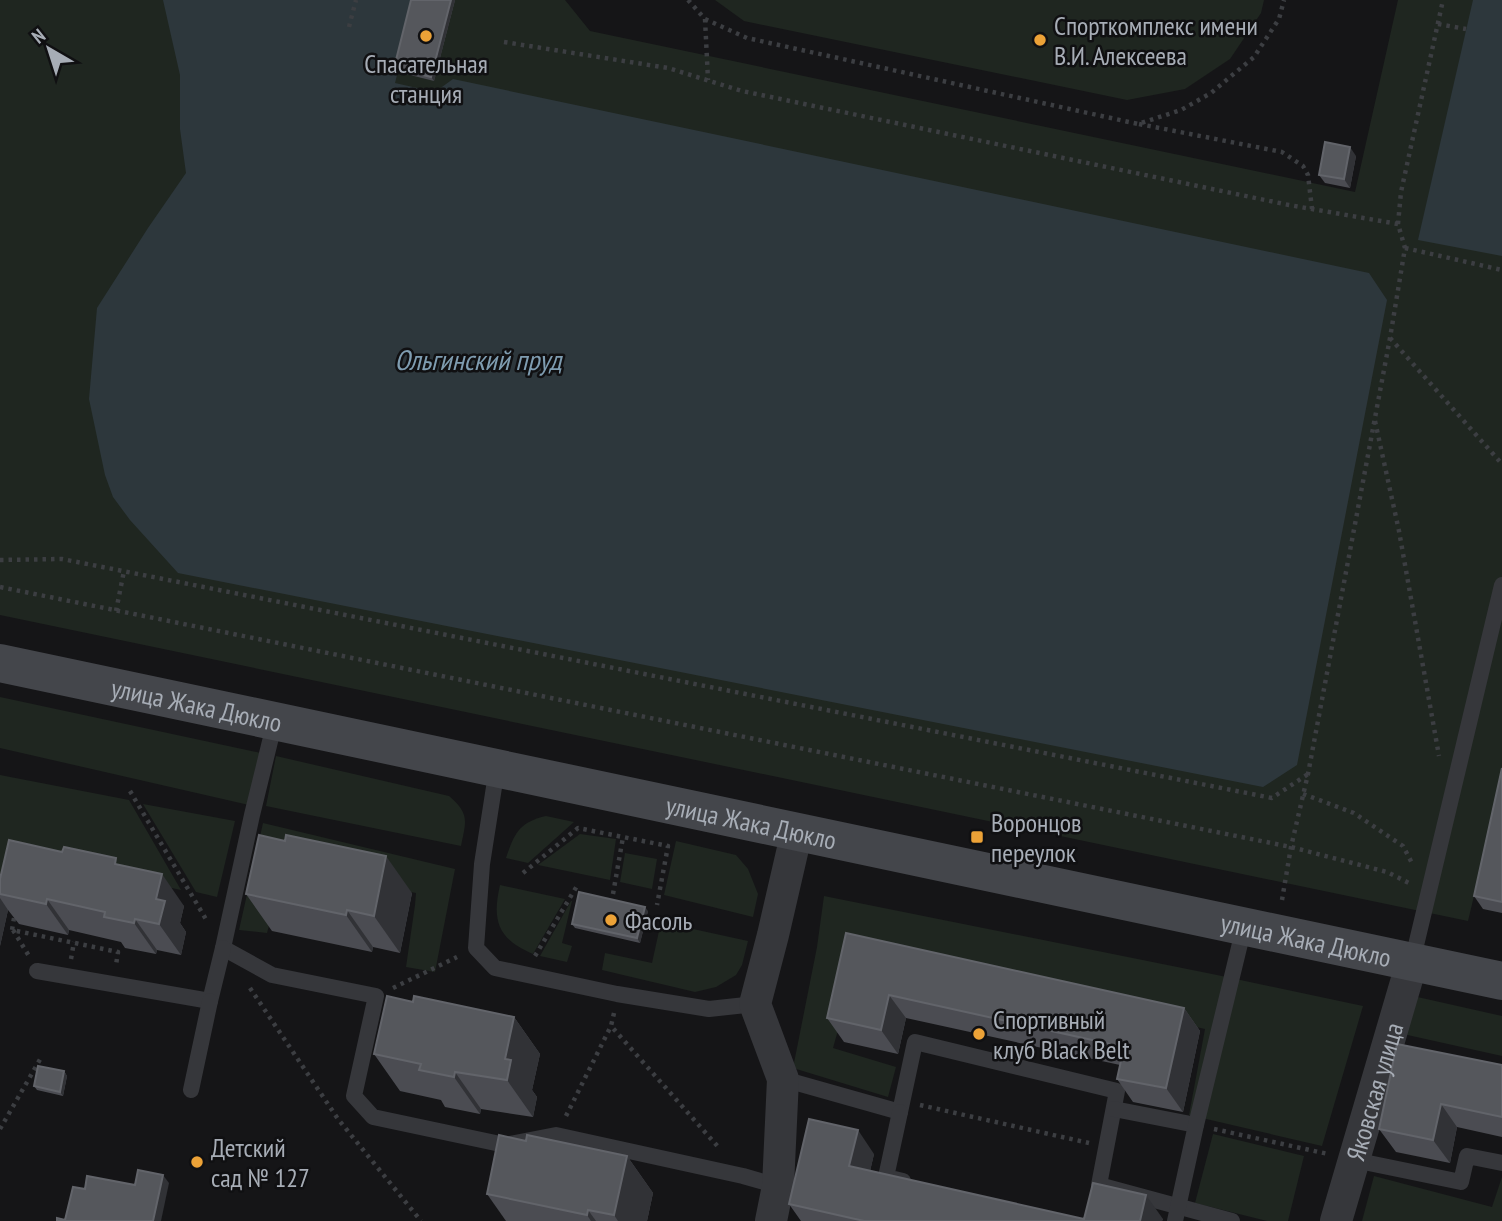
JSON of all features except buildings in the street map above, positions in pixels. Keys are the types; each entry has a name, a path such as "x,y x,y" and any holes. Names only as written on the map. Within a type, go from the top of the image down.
{"street":[{"name":"улица Жака Дюкло","path":"0,663 1502,981"},
{"path":"771,1221 778,1186 783,1079 754,1004 797,831"},
{"name":"Яковская улица","path":"1336,1221 1412,962"}],"lane":[{"path":"1412,962 1502,585"},
{"path":"191,1090 275,721"},
{"path":"497,768 481,864 476,948 495,968 617,995 709,1009 754,1004"},
{"path":"1177,1214 1244,926"},
{"path":"223,948 272,975 376,996 354,1096 373,1117 505,1145 556,1135 778,1186"},
{"path":"37,971 211,1001"},
{"path":"913,1183 886,1177 915,1042 1117,1091 1098,1191 1177,1214 1232,1221"},
{"path":"783,1079 901,1107"},
{"path":"1114,1109 1196,1125"},
{"path":"1354,1160 1461,1182 1467,1156 1502,1163"}],"path":[{"path":"349,27 356,0"},
{"path":"688,0 705,19 747,38 1138,124 1282,152 1303,166 1308,175 1312,209"},
{"path":"1138,124 1181,110 1211,93 1254,57 1279,19 1284,0"},
{"path":"1282,900 1390,338 1405,248 1398,224 1401,192 1443,0"},
{"path":"705,19 708,80"},
{"path":"1438,24 1466,29"},
{"path":"504,42 668,68 755,94 1312,209 1398,224"},
{"path":"1405,248 1502,270"},
{"path":"1390,338 1502,464"},
{"path":"1374,416 1399,531 1439,757"},
{"path":"0,560 62,559 1272,799 1308,774"},
{"path":"117,611 124,572"},
{"path":"0,587 1291,847 1387,872 1429,893"},
{"path":"130,791 223,948 338,1119 421,1221"},
{"path":"1303,794 1354,813 1402,846 1429,893"},
{"path":"523,873 578,828 668,846 657,905"},
{"path":"613,894 623,837"},
{"path":"524,975 577,886"},
{"path":"14,918 12,930 37,971"},
{"path":"12,930 118,952"},
{"path":"376,996 476,948"},
{"path":"556,1135 611,1026 617,995"},
{"path":"611,1026 743,1176"},
{"path":"0,1129 42,1056"},
{"path":"901,1107 1106,1147"},
{"path":"1196,1125 1354,1160"}],"shaded area":[{"name":"Ольгинский пруд","path":"0,0 565,0 590,31 1355,192 1398,0 1502,0 1502,779 1468,921 0,615"},
{"name":"Спорткомплекс имени В.И. Алексеева","path":"715,0 1264,0 1261,13 1230,59 1185,89 1127,100 744,21"},
{"path":"0,697 261,753 249,805 0,748"},
{"path":"276,756 449,796 465,818 461,846 266,806"},
{"path":"0,775 129,800 181,890 23,856 16,879 0,876"},
{"path":"143,804 235,821 217,897 196,892"},
{"path":"546,816 574,822 528,863 506,858 519,830 529,822"},
{"path":"263,823 455,869 435,972 406,967 416,893 285,867 267,933 239,930"},
{"path":"580,834 616,839 610,880 538,865"},
{"path":"676,841 736,855 748,869 758,894 753,917 664,895"},
{"path":"625,853 657,859 652,889 620,882"},
{"path":"500,885 565,899 533,954 512,942 500,927 497,908"},
{"path":"824,896 1363,1006 1322,1146 1189,1115 1205,1029 860,952 833,1048 896,1067 888,1097 793,1068 817,947"},
{"path":"571,901 562,943 572,946 567,962 540,956"},
{"path":"661,922 748,941 742,965 736,975 716,987 695,992 602,970 605,953 652,963"},
{"path":"1413,996 1502,1016 1502,1056 1403,1034"},
{"path":"1213,1134 1304,1156 1288,1221 1267,1221 1195,1203"},
{"path":"1374,1176 1492,1207 1502,1177 1502,1221 1362,1221"}],"water":[{"name":"Ольгинский пруд","path":"163,0 416,0 395,83 435,92 453,79 1369,273 1387,300 1297,765 1263,787 178,573 113,497 105,475 89,399 97,308 186,173 180,129 180,75"},
{"path":"1473,0 1502,0 1502,256 1418,240"}],"place":[{"name":"Спасательная станция","path":"426,36"},
{"name":"Спорткомплекс имени В.И. Алексеева","path":"1040,40"},
{"name":"Воронцов переулок","path":"977,837"},
{"name":"Фасоль","path":"611,920"},
{"name":"Спортивный клуб Black Belt","path":"979,1034"},
{"name":"Детский сад № 127","path":"197,1162"}]}
